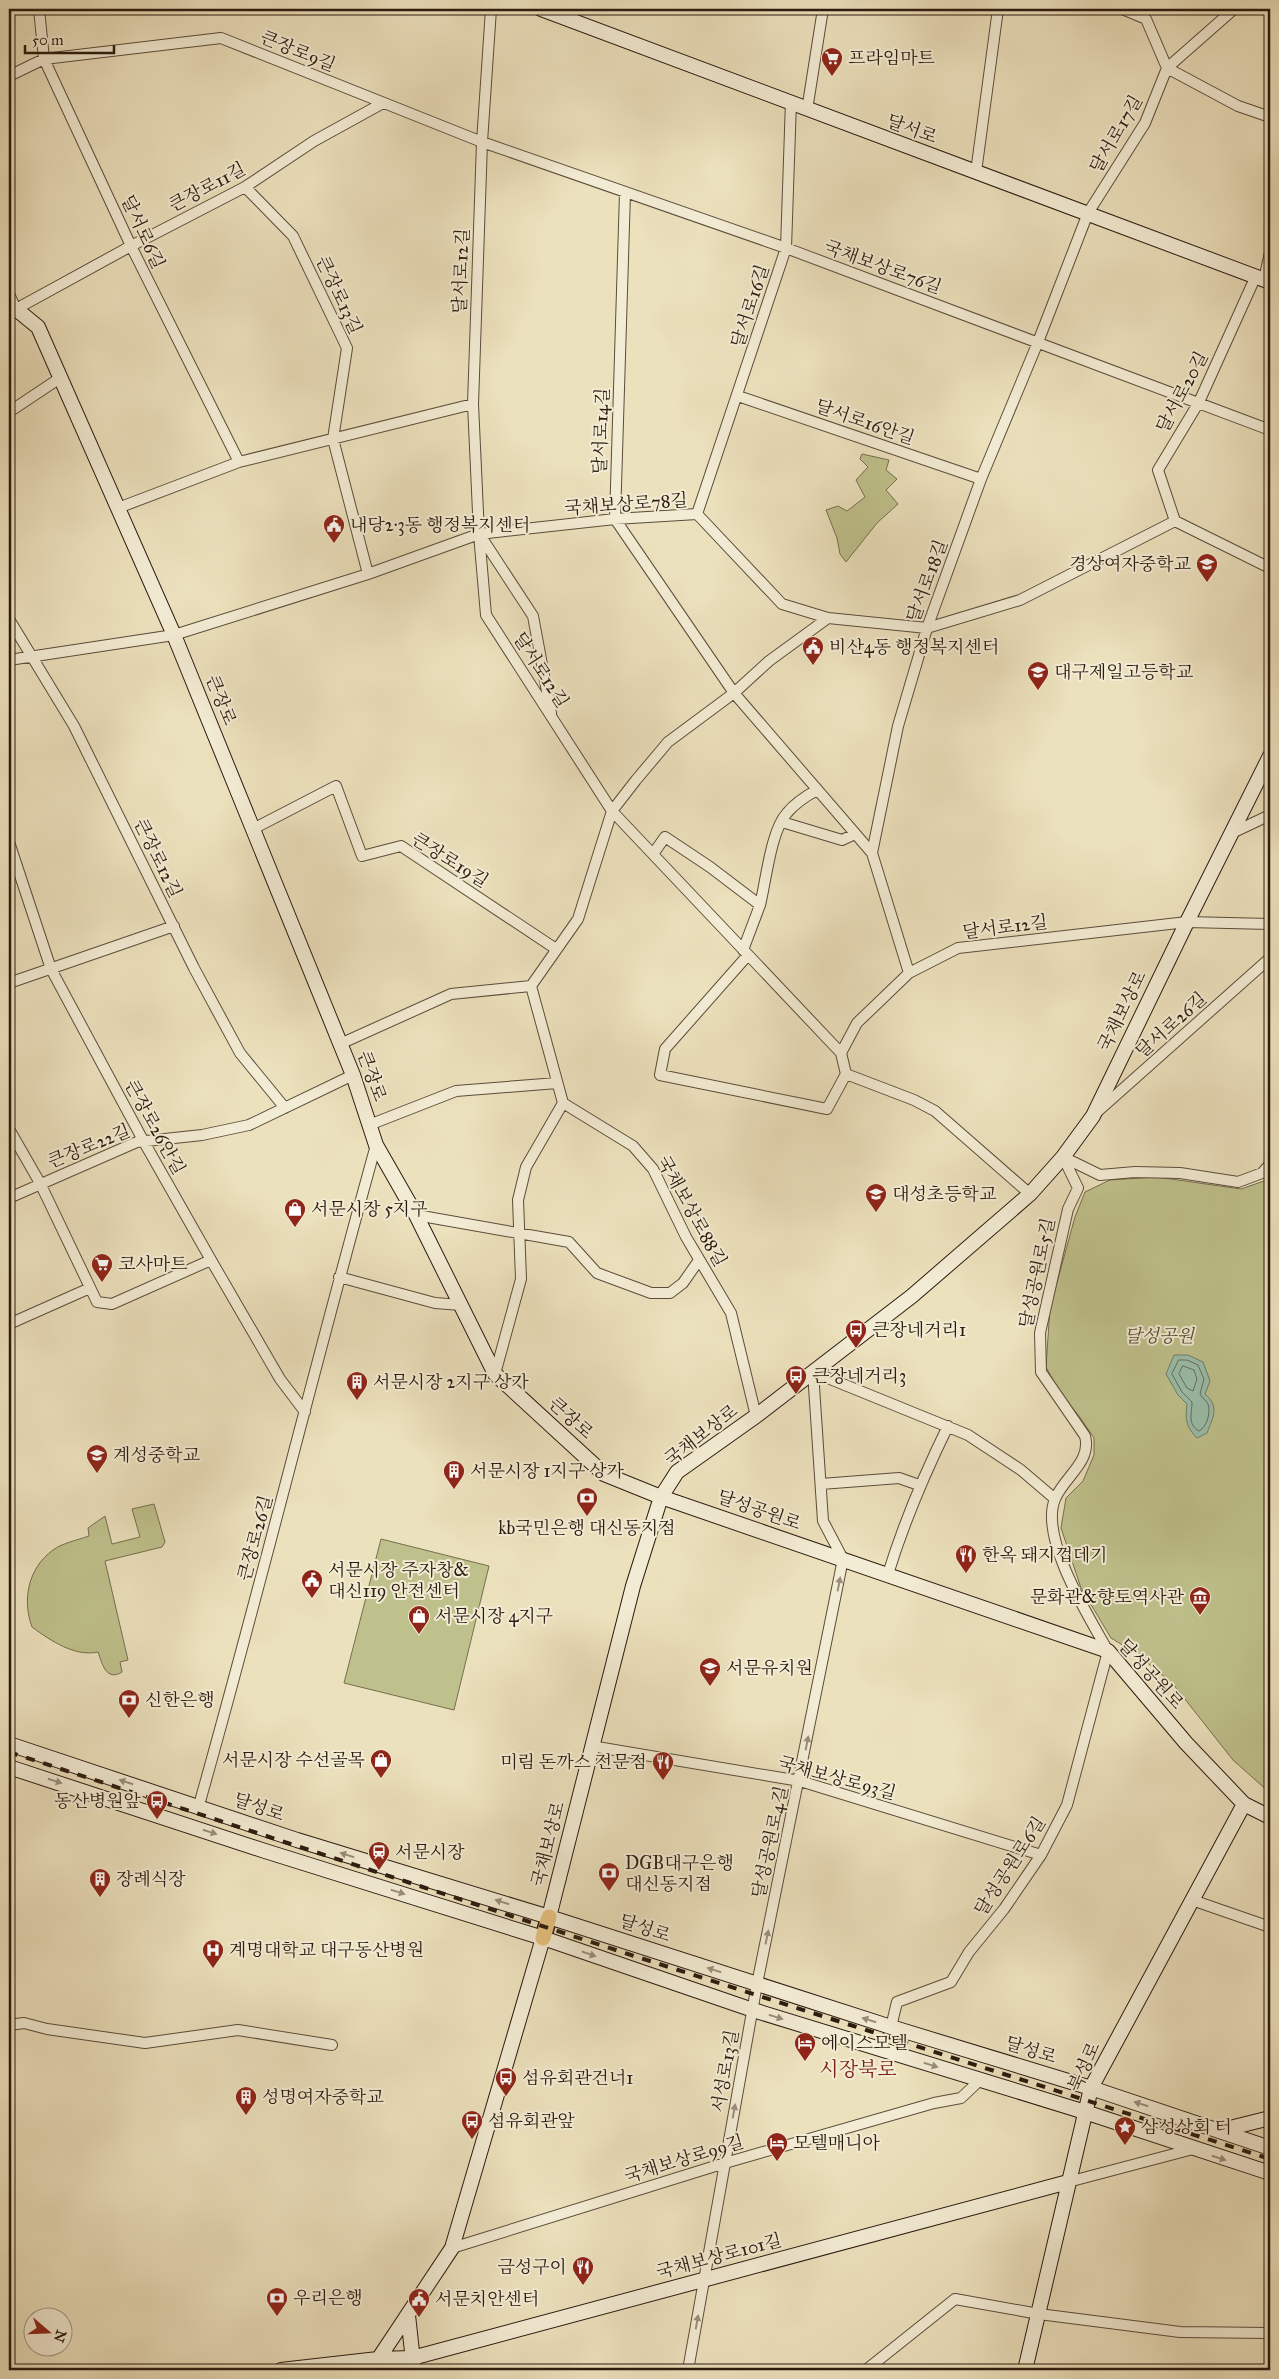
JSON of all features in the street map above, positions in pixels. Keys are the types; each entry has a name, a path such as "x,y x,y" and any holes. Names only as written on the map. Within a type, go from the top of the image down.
{"main road":[{"name":"달서로","path":"541,9 791,101 807,110 1088,213 1263,280"},
{"name":"큰장로","path":"12,308 38,327 174,634 353,1075 376,1145 416,1215 495,1374 604,1474 662,1496"},
{"name":"국채보상로","path":"375,2365 452,2248 549,1917 633,1586 662,1496 677,1472 756,1416 912,1296 1030,1194 1063,1157 1093,1116 1270,756"},
{"name":"달성공원로","path":"662,1496 1108,1651 1186,1743 1244,1804 1270,1817"},
{"name":"달성로","path":"9,1744 198,1805 297,1840 549,1917 891,2027 1091,2088 1222,2130 1270,2148"},
{"path":"9,1767 266,1851 543,1938 753,2010 1085,2112 1193,2150 1270,2174"},
{"name":"북성로","path":"1025,2370 1091,2088 1244,1804"},
{"path":"1222,2130 1270,2118"},
{"name":"국채보상로101길","path":"281,2370 413,2364 704,2279 1068,2182"},
{"path":"408,2315 413,2364"}],"street":[{"name":"달서로6길","path":"39,9 44,59 131,246 239,462"},
{"name":"달서로12길","path":"491,9 482,142 473,404 479,534 486,615 612,811 841,1054 846,1074"},
{"path":"807,110 823,9"},
{"path":"976,172 998,9"},
{"path":"1122,9 1146,19 1167,68 1238,106 1270,117"},
{"name":"달서로17길","path":"1088,213 1145,123 1167,68 1234,9"},
{"name":"큰장로9길","path":"9,76 44,59 221,38 482,142"},
{"name":"달서로16길","path":"697,514 786,248 791,101"},
{"name":"큰장로11길","path":"12,308 245,187 314,141 383,103"},
{"name":"국채보상로76길","path":"482,142 786,248 1270,430"},
{"name":"큰장로13길","path":"245,187 293,236 347,348 333,439"},
{"name":"달서로14길","path":"615,519 625,193"},
{"name":"달서로18길","path":"909,973 872,853 898,726 927,628 981,479 1038,342 1088,213"},
{"name":"달서로20길","path":"1175,521 1158,470 1199,402 1263,280 1270,252"},
{"path":"9,294 12,308"},
{"path":"9,412 60,378"},
{"name":"달서로16안길","path":"738,396 981,479"},
{"path":"118,508 239,462 473,404"},
{"path":"333,439 368,574"},
{"name":"국채보상로78길","path":"9,660 174,634 368,574 479,534 615,519 697,514 782,604 828,618 927,628 1020,600 1175,521"},
{"path":"615,519 734,693 872,853"},
{"path":"1175,521 1270,568"},
{"name":"달서로12길","path":"479,534 533,616 551,716"},
{"name":"큰장로12길","path":"9,618 74,726 240,1053 285,1108"},
{"path":"495,1374 521,1279 518,1200 526,1167 563,1103 531,986 578,919 612,811 668,742 734,693 758,671 828,618"},
{"name":"큰장로19길","path":"253,829 336,786 362,856 401,846 556,949"},
{"path":"817,790 801,799 785,814 770,854 760,905 746,953 665,1049 660,1074 827,1110 846,1074 914,1100 935,1112 1030,1194"},
{"path":"1232,833 1270,815"},
{"path":"782,822 842,840 856,834"},
{"path":"653,854 665,837 710,867 760,905"},
{"name":"큰장로26안길","path":"9,842 51,969 144,1142 211,1260 280,1379 305,1412"},
{"name":"달서로12길","path":"841,1054 857,1024 909,973 958,948 1187,922 1270,924"},
{"path":"9,983 174,926"},
{"name":"달서로26길","path":"1093,1116 1270,958"},
{"path":"340,1044 451,994 531,986"},
{"name":"큰장로22길","path":"9,1198 137,1142 202,1135 249,1125 353,1075"},
{"name":"큰장로","path":"369,1126 456,1091 557,1083"},
{"name":"국채보상로88길","path":"563,1103 633,1146 653,1169 686,1237 731,1314 756,1416"},
{"path":"9,1130 40,1183 97,1302 112,1304 211,1260"},
{"name":"큰장로26길","path":"198,1805 240,1661 339,1277 376,1145"},
{"path":"1063,1157 1100,1175 1135,1172 1180,1173 1238,1182 1262,1173 1270,1164"},
{"name":"달성공원로5길","path":"1055,1499 1082,1459 1088,1446 1085,1436 1042,1372 1040,1333 1068,1209 1078,1188 1063,1157"},
{"path":"416,1215 569,1242 597,1273 651,1292 670,1293 683,1283 699,1260"},
{"path":"339,1277 435,1303 461,1305"},
{"path":"9,1324 90,1288"},
{"path":"813,1372 968,1435 1021,1470 1055,1499 1053,1515 1057,1548 1072,1586 1108,1651"},
{"name":"달성공원로","path":"813,1372 823,1521 843,1559"},
{"path":"888,1574 903,1526 919,1485 948,1426"},
{"path":"820,1484 899,1478 919,1485"},
{"name":"달성공원로4길","path":"757,1984 800,1781 843,1559"},
{"name":"달성공원로6길","path":"891,2027 897,2002 951,1982 969,1952 1004,1909 1041,1855 1067,1805 1108,1651"},
{"name":"국채보상로93길","path":"591,1746 800,1781 1041,1855"},
{"path":"1192,1900 1270,1927"},
{"name":"서성로13길","path":"688,2370 757,1984"},
{"path":"9,2025 24,2023 47,2029 145,2043 238,2030 332,2045"},
{"name":"국채보상로99길","path":"452,2248 725,2163 934,2103 961,2098 980,2080"},
{"path":"1068,2182 1193,2150"},
{"path":"866,2370 955,2299 1039,2314 1180,2332 1270,2333"}],"green space":[{"path":"862,454 889,460 886,470 897,479 886,490 898,504 877,523 846,562 840,554 837,538 826,510 838,506 847,511 865,497 856,480 868,467 860,459"},
{"name":"달성공원","path":"1270,1175 1270,1793 1233,1760 1173,1684 1137,1654 1111,1638 1081,1588 1061,1528 1066,1498 1083,1481 1094,1455 1094,1438 1060,1393 1046,1367 1050,1308 1075,1217 1085,1192 1110,1180 1157,1177 1241,1189 1264,1181"},
{"path":"154,1504 165,1542 162,1547 105,1561 128,1660 120,1662 122,1672 112,1675 105,1670 98,1652 81,1652 64,1647 32,1627 28,1606 29,1585 38,1566 45,1557 61,1545 89,1536 88,1528 105,1516 112,1544 140,1537 132,1509"},
{"path":"381,1539 489,1566 454,1710 344,1683"}],"water":[{"path":"1174,1355 1188,1355 1203,1362 1210,1381 1205,1394 1210,1399 1214,1408 1213,1417 1207,1433 1197,1438 1187,1422 1187,1404 1178,1395 1166,1374"}],"railway":[{"path":"9,1752 628,1954 1270,2159"}],"place":[{"name":"프라임마트","path":"832,77"},
{"name":"내당2·3동 행정복지센터","path":"334,544"},
{"name":"경상여자중학교","path":"1207,583"},
{"name":"비산4동 행정복지센터","path":"813,666"},
{"name":"대구제일고등학교","path":"1038,691"},
{"name":"대성초등학교","path":"876,1213"},
{"name":"서문시장 5지구","path":"295,1228"},
{"name":"코사마트","path":"102,1283"},
{"name":"큰장네거리1","path":"856,1349"},
{"name":"큰장네거리3","path":"796,1395"},
{"name":"서문시장 2지구 상가","path":"357,1401"},
{"name":"계성중학교","path":"97,1474"},
{"name":"서문시장 1지구 상가","path":"454,1490"},
{"name":"kb국민은행 대신동지점","path":"587,1517"},
{"name":"한옥 돼지껍데기","path":"966,1574"},
{"name":"서문시장 주자창& 대신119 안전센터","path":"312,1599"},
{"name":"문화관&향토역사관","path":"1200,1616"},
{"name":"서문시장 4지구","path":"419,1635"},
{"name":"서문유치원","path":"710,1687"},
{"name":"신한은행","path":"129,1719"},
{"name":"서문시장 수선골목","path":"381,1779"},
{"name":"미림 돈까스 전문점","path":"663,1781"},
{"name":"동산병원앞","path":"157,1820"},
{"name":"서문시장","path":"379,1871"},
{"name":"DGB대구은행 대신동지점","path":"609,1892"},
{"name":"장례식장","path":"100,1898"},
{"name":"계명대학교 대구동산병원","path":"213,1969"},
{"name":"에이스모텔","path":"805,2062"},
{"name":"섬유회관건너1","path":"506,2097"},
{"name":"성명여자중학교","path":"246,2116"},
{"name":"섬유회관앞","path":"472,2140"},
{"name":"삼성상회 터","path":"1125,2146"},
{"name":"모텔매니아","path":"777,2162"},
{"name":"금성구이","path":"583,2286"},
{"name":"우리은행","path":"277,2317"},
{"name":"서문치안센터","path":"419,2318"}],"district":[{"name":"시장북로","path":"858,2069"}]}
